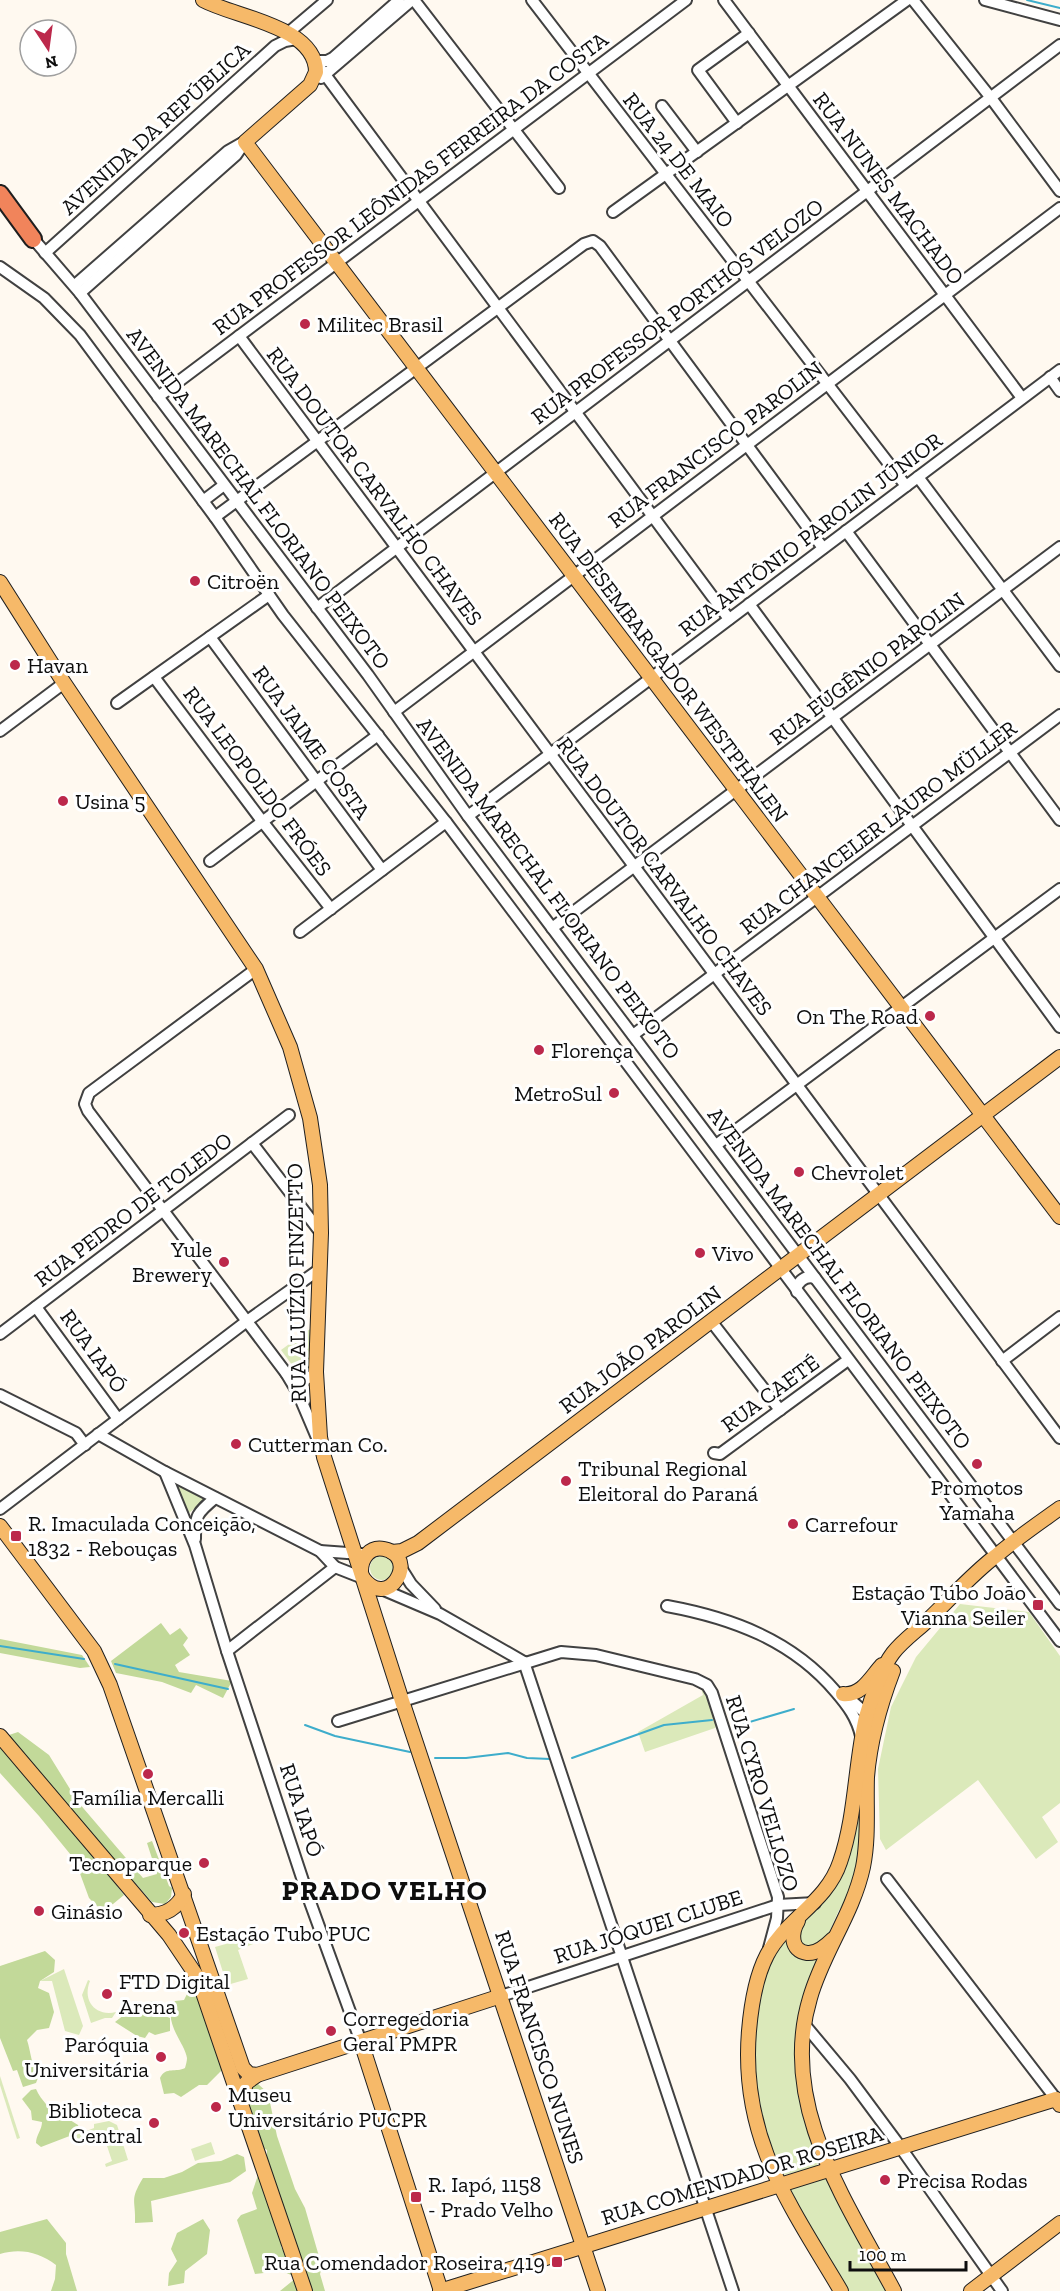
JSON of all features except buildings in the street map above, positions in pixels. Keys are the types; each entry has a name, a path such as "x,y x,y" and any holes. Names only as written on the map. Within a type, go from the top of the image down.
{"highway":[{"path":"0,194 33,239"}],"main road":[{"path":"203,0 225,10 272,25 292,36 307,49 315,61 316,72 310,85 245,142"},
{"name":"RUA DESEMBARGADOR WESTPHALEN","path":"245,142 1060,1217"},
{"name":"RUA ALUÍZIO FINZETTO","path":"0,582 64,683 256,969 290,1047 310,1118 320,1185 321,1233 316,1372 320,1437 324,1457"},
{"name":"RUA JOÃO PAROLIN","path":"401,1569 407,1555 418,1543 1060,1057"},
{"path":"324,1457 361,1554 362,1574 367,1583 379,1588 392,1585 397,1580 401,1569 397,1556 392,1552 380,1548 361,1554"},
{"path":"843,1694 850,1694 861,1689 892,1655 996,1556 1060,1508"},
{"path":"0,1526 94,1652 110,1685 243,2068 249,2074 257,2075"},
{"name":"RUA JOÃO PAROLIN","path":"392,1552 402,1551 418,1543"},
{"name":"RUA FRANCISCO NUNES","path":"362,1574 598,2291"},
{"path":"835,1938 814,1952 807,1953 795,1945 793,1931 827,1889 841,1860 862,1740 896,1663 915,1633"},
{"path":"892,1655 871,1718 864,1864 855,1899 835,1938 809,1999 804,2024 802,2063 804,2091 815,2136 830,2170 894,2291"},
{"path":"0,1736 169,1935 198,1978 305,2291"},
{"path":"150,1915 162,1914 172,1909 184,1894"},
{"path":"811,1907 783,1932 766,1957 754,1995 750,2019 747,2072 754,2120 760,2142 778,2186 841,2291"},
{"name":"RUA JÓQUEI CLUBE","path":"257,2075 501,1996"},
{"name":"RUA IAPÓ","path":"361,2042 440,2291"},
{"path":"241,2103 246,2083 257,2075"},
{"name":"RUA COMENDADOR ROSEIRA","path":"440,2291 901,2147 1058,2102"},
{"path":"971,2291 1060,2223"}],"street":[{"name":"AVENIDA DA REPÚBLICA","path":"45,253 275,46 292,36 327,0"},
{"path":"315,61 327,61 333,58 399,0"},
{"path":"310,85 326,75 413,0 559,188"},
{"name":"RUA 24 DE MAIO","path":"531,0 906,486"},
{"name":"RUA PROFESSOR LEÔNIDAS FERREIRA DA COSTA","path":"158,397 686,0"},
{"name":"RUA NUNES MACHADO","path":"724,0 1022,399"},
{"path":"613,212 907,0"},
{"path":"913,0 991,98 1060,191"},
{"path":"984,0 1060,20"},
{"path":"737,123 698,70 749,33"},
{"name":"RUA PROFESSOR PORTHOS VELOZO","path":"317,608 1060,45"},
{"path":"315,61 729,619"},
{"path":"662,106 697,152"},
{"path":"78,289 228,151 245,142"},
{"name":"AVENIDA MARECHAL FLORIANO PEIXOTO","path":"0,201 78,289 394,712 468,816 1060,1604"},
{"name":"RUA FRANCISCO PAROLIN","path":"394,712 1060,208"},
{"path":"215,517 584,244 593,241 600,246 823,548"},
{"name":"AVENIDA MARECHAL FLORIANO PEIXOTO","path":"0,258 54,307 80,335 215,517 269,595 342,692 446,822 1060,1641"},
{"name":"AVENIDA MARECHAL FLORIANO PEIXOTO","path":"0,267 24,282"},
{"name":"RUA DOUTOR CARVALHO CHAVES","path":"239,336 1060,1438"},
{"name":"RUA ANTÔNIO PAROLIN JÚNIOR","path":"468,816 1060,370"},
{"path":"1050,378 1060,391"},
{"path":"918,477 1060,666"},
{"path":"202,501 224,485"},
{"path":"846,531 1060,820"},
{"name":"RUA EUGÊNIO PAROLIN","path":"552,928 1060,548"},
{"path":"117,703 269,595"},
{"path":"749,604 1060,1027"},
{"name":"RUA JAIME COSTA","path":"210,637 382,870"},
{"name":"RUA LEOPOLDO FRÓES","path":"154,677 262,822 331,909"},
{"path":"0,731 64,683"},
{"name":"RUA CHANCELER LAURO MÜLLER","path":"633,1035 1060,714"},
{"path":"210,861 378,735"},
{"path":"300,932 446,822"},
{"path":"716,1145 1060,889"},
{"path":"256,969 89,1093 85,1101 88,1110 286,1373 303,1404 324,1457"},
{"name":"RUA PEDRO DE TOLEDO","path":"0,1334 290,1114"},
{"path":"252,1143 321,1233"},
{"path":"0,1509 247,1321 320,1269"},
{"path":"797,1292 796,1288 801,1280 810,1276 815,1278"},
{"name":"RUA IAPÓ","path":"36,1307 118,1419"},
{"path":"1002,1361 1060,1317"},
{"path":"711,1321 780,1410"},
{"name":"RUA CAETÉ","path":"714,1453 720,1454 848,1360"},
{"path":"286,1373 301,1380 309,1379 316,1372"},
{"path":"0,1395 76,1433 85,1444"},
{"path":"99,1434 165,1472 320,1551 335,1567 362,1574"},
{"name":"RUA IAPÓ","path":"165,1472 195,1545 227,1651 313,1911 361,2042"},
{"name":"RUA IAPÓ","path":"195,1545 195,1519 198,1511 215,1498"},
{"path":"320,1551 361,1554"},
{"path":"227,1651 335,1567"},
{"path":"401,1569 411,1584 440,1614"},
{"path":"379,1588 440,1614 524,1662 734,2291"},
{"path":"667,1606 704,1613 749,1628 773,1640 795,1653 871,1718"},
{"name":"RUA CYRO VELLOZO","path":"524,1662 554,1653 575,1652 696,1679 707,1685 778,1905 766,1957"},
{"path":"338,1721 524,1662"},
{"path":"829,1684 853,1714 862,1740"},
{"path":"887,1880 1058,2102"},
{"name":"RUA JÓQUEI CLUBE","path":"501,1996 778,1905 811,1907"},
{"path":"804,2024 850,2079 901,2147 1002,2291"}],"green space":[{"path":"310,1329 310,1367 306,1373 298,1373 281,1350"},
{"path":"177,1485 206,1499 189,1513"},
{"path":"382,1556 391,1559 394,1568 391,1577 382,1580 373,1577 370,1568 373,1559"},
{"path":"960,1604 1029,1612 1060,1656 1060,1803 1042,1817 1058,1842 1036,1859 978,1780 886,1850 880,1839 878,1769 891,1707 916,1657"},
{"path":"161,1623 170,1635 180,1628 188,1638 183,1645 190,1655 175,1665 179,1672 232,1681 223,1698 196,1685 191,1693 162,1682 116,1673 111,1661"},
{"path":"0,1639 82,1655 90,1667 80,1668 0,1653"},
{"path":"700,1685 705,1688 718,1722 715,1728 645,1752 638,1732 703,1695"},
{"path":"18,1732 49,1755 78,1802 143,1878 157,1874 147,1843 152,1841 169,1886 172,1888 171,1897 165,1904 152,1902 12,1743 9,1735"},
{"path":"0,1742 124,1895 113,1904 99,1908 89,1898 75,1860 0,1773"},
{"path":"862,1754 859,1855 850,1895 839,1910 825,1941 808,1948 799,1942 799,1926 833,1890 847,1863"},
{"path":"251,1937 253,1944 238,1950 248,1979 227,1985 215,1947"},
{"path":"784,1937 821,1956 800,2021 820,2161 815,2167 784,2175 781,2174 759,2117 752,2047 758,2001 764,1979"},
{"path":"45,1951 55,1960 54,1972 40,1981 38,1988 49,1993 54,2012 49,2028 37,2030 27,2040 39,2075 36,2083 23,2087 17,2070 13,2071 0,2038 0,1966"},
{"path":"64,1969 83,2026 79,2035 65,2031 52,1981 40,1981"},
{"path":"88,1980 90,1981 88,1995 92,2006 102,2012 116,2012 112,2018 91,2023 82,1995"},
{"path":"196,1986 222,2070 207,2085 199,2085 181,2097 174,2093 164,2094 160,2078 162,2074 185,2068 187,2059 172,2024 171,2009 175,2001 184,2000"},
{"path":"153,2001 159,2007 160,2014 170,2018 170,2031 155,2035 149,2032 145,2038 137,2036 115,2022 134,2007"},
{"path":"0,2076 20,2138 17,2139 0,2085"},
{"path":"257,2083 268,2093 277,2136 295,2189 305,2208 318,2253 322,2267 320,2274 325,2291 280,2291 296,2278 267,2163 267,2150 260,2146 245,2100 249,2086"},
{"path":"36,2089 59,2119 70,2120 78,2125 80,2132 41,2147 36,2143 42,2122 32,2120 31,2111 22,2099 31,2090"},
{"path":"109,2121 117,2125 128,2160 106,2167 105,2164 112,2161 104,2137 79,2145 76,2135 94,2128 94,2124"},
{"path":"211,2142 215,2154 195,2161 191,2149"},
{"path":"237,2154 244,2157 246,2171 230,2182 151,2201 153,2222 135,2223 134,2200 143,2178 164,2178 198,2163 221,2161"},
{"path":"260,2169 283,2236 281,2247 289,2260 291,2275 282,2271 274,2263 264,2273 255,2274 237,2220 241,2215 257,2209 252,2193"},
{"path":"825,2178 828,2179 887,2291 848,2291 789,2191"},
{"path":"47,2219 66,2243 66,2254 77,2291 51,2291 56,2265 43,2257 22,2251 0,2254 0,2232"},
{"path":"203,2219 210,2230 207,2254 185,2271 184,2283 168,2286 169,2273 177,2261 171,2249 177,2233"}],"waterway":[{"path":"1027,0 1060,8"},
{"path":"0,1646 84,1659"},
{"path":"115,1664 228,1689"},
{"path":"736,1726 794,1709"},
{"path":"572,1758 664,1725 712,1720"},
{"path":"305,1725 335,1736 410,1752"},
{"path":"435,1758 466,1758 508,1753 527,1758 550,1759"}],"place":[{"name":"Militec Brasil","path":"305,324"},
{"name":"Citroën","path":"195,581"},
{"name":"Havan","path":"15,665"},
{"name":"Usina 5","path":"63,801"},
{"name":"On The Road","path":"930,1016"},
{"name":"Florença","path":"539,1050"},
{"name":"MetroSul","path":"614,1093"},
{"name":"Chevrolet","path":"799,1172"},
{"name":"Vivo","path":"700,1253"},
{"name":"Yule Brewery","path":"224,1262"},
{"name":"Cutterman Co.","path":"236,1444"},
{"name":"Promotos Yamaha","path":"977,1464"},
{"name":"Tribunal Regional Eleitoral do Paraná","path":"566,1481"},
{"name":"Carrefour","path":"793,1524"},
{"name":"R. Imaculada Conceição, 1832 - Rebouças","path":"16,1536"},
{"name":"Estação Tubo João Vianna Seiler","path":"1038,1605"},
{"name":"Família Mercalli","path":"148,1774"},
{"name":"Tecnoparque","path":"204,1863"},
{"name":"Ginásio","path":"39,1911"},
{"name":"Estação Tubo PUC","path":"184,1933"},
{"name":"FTD Digital Arena","path":"107,1994"},
{"name":"Corregedoria Geral PMPR","path":"331,2031"},
{"name":"Paróquia Universitária","path":"161,2057"},
{"name":"Museu Universitário PUCPR","path":"216,2107"},
{"name":"Biblioteca Central","path":"154,2123"},
{"name":"Precisa Rodas","path":"885,2180"},
{"name":"R. Iapó, 1158 - Prado Velho","path":"416,2197"},
{"name":"Rua Comendador Roseira, 419","path":"557,2262"}],"district":[{"name":"PRADO VELHO","path":"385,1890"}]}
